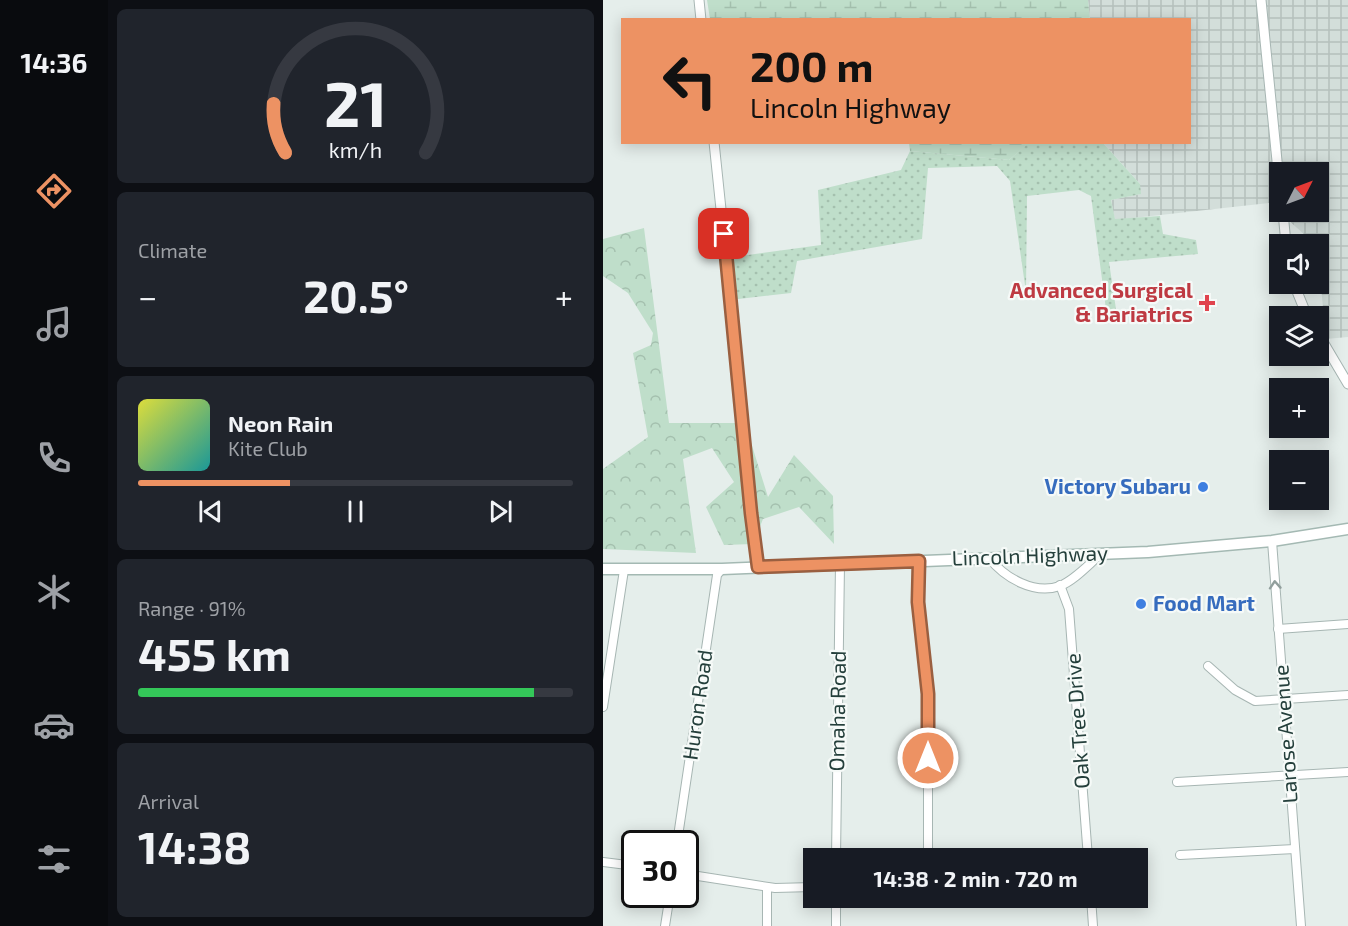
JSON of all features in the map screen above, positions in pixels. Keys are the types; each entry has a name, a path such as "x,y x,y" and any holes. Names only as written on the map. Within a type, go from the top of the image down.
{"main road":[{"name":"Lincoln Highway","path":"603,569 722,569 1148,552 1272,542 1348,530"}],"street":[{"path":"699,0 701,18"},
{"path":"1261,0 1277,162"},
{"path":"714,144 758,567"},
{"path":"1329,352 1348,384"},
{"name":"Larose Avenue","path":"1272,542 1301,926"},
{"path":"989,558 998,568 1024,584 1040,589 1060,585 1103,553"},
{"path":"919,561 919,609 928,707 928,848"},
{"name":"Omaha Road","path":"836,848 840,564"},
{"name":"Huron Road","path":"679,830 717,575 722,569"},
{"path":"603,707 624,570"},
{"name":"Oak Tree Drive","path":"1060,585 1069,609 1087,848"},
{"path":"1278,630 1348,624"},
{"path":"1208,666 1235,690 1252,700 1348,695"},
{"path":"1177,782 1348,772"},
{"path":"1180,855 1295,849"},
{"path":"603,862 621,865"},
{"path":"699,876 768,887 803,887"},
{"path":"767,926 768,887"},
{"path":"665,926 668,908"},
{"path":"836,908 836,926"},
{"path":"1092,908 1093,926"}],"shaded area":[{"path":"1088,0 1348,0 1348,337 1329,339 1329,306 1323,306 1322,294 1329,294 1329,234 1304,234 1290,222 1329,222 1329,162 1269,162 1269,203 1115,220 1111,200 1140,194 1140,184 1104,144 1191,144 1191,18 1090,18"}],"green space":[{"path":"707,0 1088,0 1090,18 710,18"},
{"path":"909,144 1028,144 1009,160 910,151"},
{"path":"1027,144 1104,144 1140,184 1141,194 1111,200 1115,219 1160,216 1163,234 1196,240 1198,254 1109,262 1117,316 1107,317 1091,196 1079,190 1027,196 1026,292 1010,181 997,166 928,168 922,239 797,261 791,293 730,300 726,258 821,245 818,190 901,170 910,151 1009,160"},
{"path":"644,228 669,423 745,423 768,497 794,455 833,496 834,544 799,507 763,519 753,544 724,545 706,507 734,482 712,448 683,459 696,553 603,549 603,469 648,437 633,353 651,345 653,333 628,293 603,276 603,239"}],"place":[{"name":"Advanced Surgical & Bariatrics","path":"1207,303"},
{"name":"Victory Subaru","path":"1203,487"},
{"name":"Food Mart","path":"1141,604"}],"route":[{"path":"724,234 758,567 919,561 918,602 928,694 928,758"}]}
